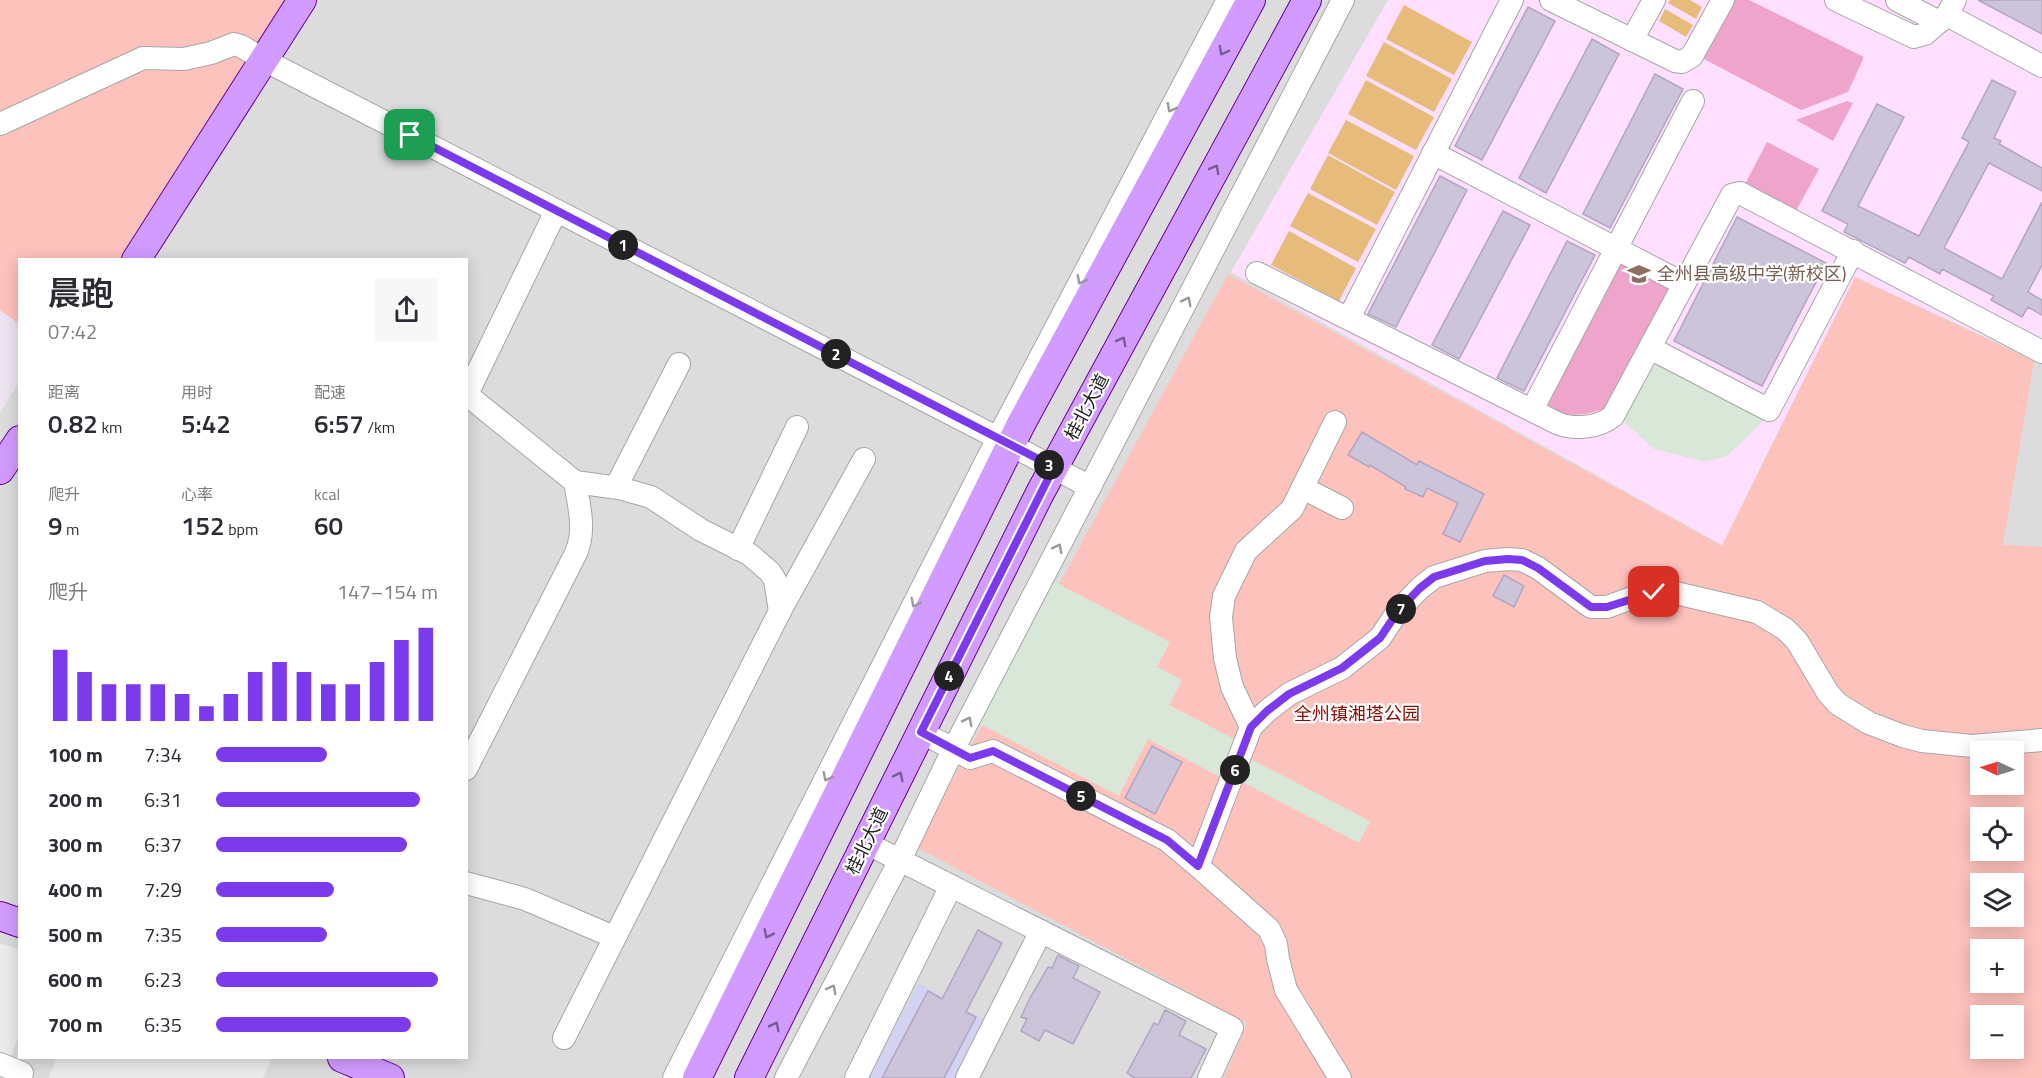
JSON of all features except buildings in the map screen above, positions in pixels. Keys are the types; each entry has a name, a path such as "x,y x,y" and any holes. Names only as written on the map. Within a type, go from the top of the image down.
{"main road":[{"path":"137,258 302,0"},
{"path":"697,1078 1004,441 1251,0"},
{"name":"桂北大道","path":"749,1078 1054,467 1307,0"},
{"path":"0,470 18,443"},
{"path":"0,916 18,922"},
{"path":"344,1059 390,1078"}],"street":[{"path":"674,1078 1004,441 1228,0"},
{"path":"786,1078 1343,0"},
{"path":"1349,318 1512,0"},
{"path":"1551,0 1676,61 1686,61 1692,56 1723,0"},
{"path":"1632,40 1654,0"},
{"path":"1836,0 1914,37 1925,34 1947,12"},
{"path":"1897,0 1947,12 2042,66"},
{"path":"0,124 143,58 184,59 211,53 234,44 240,45 264,60 1090,487"},
{"path":"1532,410 1693,101"},
{"path":"1433,153 1684,284"},
{"path":"1257,273 1565,426 1592,426 1613,416 1732,195 1737,193 1744,194 2042,352"},
{"path":"468,392 556,211"},
{"path":"1650,348 1769,410 1853,251"},
{"path":"616,487 679,364"},
{"path":"468,395 575,482 616,487 657,499 701,530 755,558 770,572 778,591 780,611"},
{"path":"1251,727 1232,687 1225,658 1221,616 1224,596 1232,575 1246,551 1292,509 1335,422"},
{"path":"738,549 797,427"},
{"path":"564,1038 780,611 864,459"},
{"path":"468,765 580,545 582,519 575,482"},
{"path":"1303,488 1342,508"},
{"path":"1198,866 1251,727 1289,694 1342,668 1380,638 1398,611 1434,577 1485,561 1522,560 1538,568 1591,607 1607,607 1640,595 1667,591 1757,612 1785,629 1797,641 1828,693 1838,704 1869,723 1903,736 1922,741 1972,746 2042,740"},
{"path":"921,732 970,758 993,751 1167,840 1269,929 1276,945 1286,990 1340,1078"},
{"path":"866,843 1232,1028 1209,1078"},
{"path":"468,884 525,899 614,937"},
{"path":"856,1078 951,886"},
{"path":"967,1078 1041,932"},
{"path":"0,1064 24,1069"}],"shaded area":[{"path":"265,0 2042,0 2042,1078 0,1078 0,413 18,384 18,1059 468,1059 468,258 99,258"},
{"name":"全州县高级中学(新校区)","path":"1388,0 2042,0 2042,363 1855,277 1722,545 1231,272"},
{"path":"1670,0 1690,0 1702,7 1696,19 1668,3"},
{"path":"1732,0 1749,0 1864,57 1848,92 1801,110 1702,58"},
{"path":"1404,5 1472,42 1454,75 1386,39"},
{"path":"1665,9 1693,25 1686,37 1659,21"},
{"path":"1384,42 1452,79 1434,112 1366,76"},
{"path":"1366,80 1434,117 1416,150 1348,114"},
{"path":"1847,101 1853,103 1833,141 1796,120"},
{"path":"1346,120 1414,156 1396,190 1328,153"},
{"path":"1767,142 1819,169 1796,211 1745,184"},
{"path":"1328,155 1395,192 1377,225 1310,189"},
{"path":"1308,193 1376,229 1358,262 1290,226"},
{"path":"1289,231 1356,268 1339,301 1271,265"},
{"path":"1618,259 1669,289 1606,408 1579,415 1551,410 1548,403"},
{"path":"1653,358 1768,416 1727,456 1705,462 1654,449 1622,420"},
{"path":"1053,581 1170,642 1157,667 1182,680 1169,705 1242,743 1237,752 1370,821 1359,843 1229,775 1226,780 1148,739 1119,796 980,724"},
{"path":"0,943 18,949 18,1038 10,1058 0,1054"},
{"path":"918,983 1005,1031 981,1078 869,1078"},
{"path":"57,1059 272,1059 263,1078 48,1078"}],"green space":[{"path":"0,0 302,0 137,258 18,258 18,323 0,310"},
{"name":"全州镇湘塔公园","path":"1228,274 1722,546 1855,277 2034,361 2003,545 2042,547 2042,1078 1224,1078 1247,1023 916,847"}],"place":[{"name":"全州县高级中学(新校区)","path":"1639,274"}],"route":[{"path":"410,135 1054,467 921,732 970,758 993,751 1167,840 1198,866 1251,727 1289,694 1342,668 1380,638 1398,611 1434,577 1485,561 1508,559 1522,560 1538,568 1591,607 1607,607 1654,592"}]}
